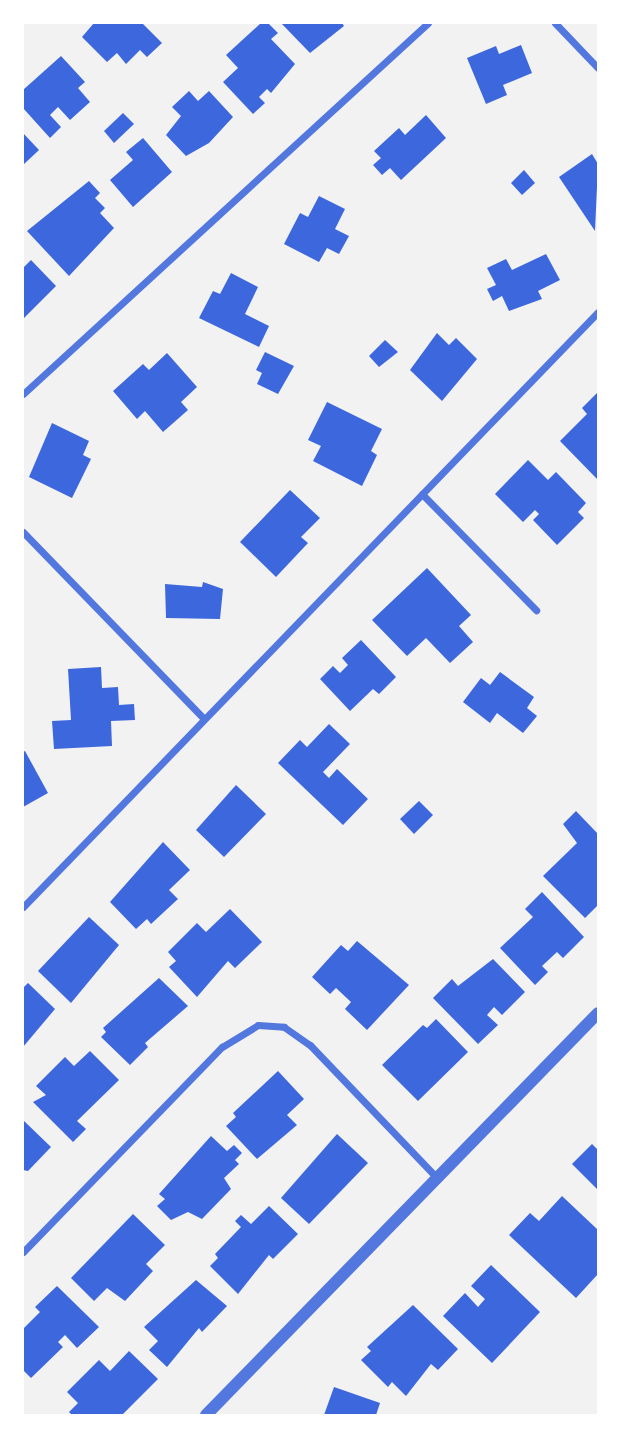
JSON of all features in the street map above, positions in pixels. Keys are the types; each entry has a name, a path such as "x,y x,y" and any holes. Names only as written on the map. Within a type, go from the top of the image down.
{"street":[{"path":"23,394 428,23"},
{"path":"555,23 598,68"},
{"path":"23,907 598,312"},
{"path":"422,494 536,610"},
{"path":"23,532 203,718"},
{"path":"206,1415 598,1013"},
{"path":"23,1252 222,1048 249,1028 277,1024 320,1054 438,1179"}],"building":[{"path":"94,23 142,23 162,43 147,57 140,50 126,64 117,53 107,62 82,37"},
{"path":"261,23 268,23 278,33 271,39 295,64 271,93 267,89 259,97 265,103 253,114 223,82 238,68 226,55"},
{"path":"281,23 342,23 344,26 310,53"},
{"path":"521,45 532,73 503,85 507,95 486,104 467,58 496,46 499,54"},
{"path":"61,56 85,82 78,88 90,102 70,120 58,107 50,115 61,127 50,138 23,108 23,90"},
{"path":"189,91 198,101 209,91 233,117 209,143 186,156 166,135 181,116 172,107"},
{"path":"123,113 134,124 114,143 104,131"},
{"path":"426,115 446,138 401,180 390,168 382,175 373,165 381,158 374,151 399,128 405,135"},
{"path":"23,133 39,150 23,165"},
{"path":"143,138 172,172 133,207 110,180 133,160 126,152"},
{"path":"592,154 598,164 595,231 559,177"},
{"path":"524,170 535,183 522,195 511,183"},
{"path":"89,181 100,193 95,198 105,208 100,213 114,228 69,276 27,231"},
{"path":"319,196 345,209 335,229 349,236 339,254 327,248 319,262 284,244 300,213 308,217"},
{"path":"546,254 560,280 538,291 542,299 509,311 502,296 493,301 487,289 496,285 487,268 506,259 512,270"},
{"path":"31,260 56,286 23,319 23,268"},
{"path":"231,273 258,287 245,314 269,326 259,347 199,318 213,291 220,294"},
{"path":"437,333 449,345 456,338 477,359 442,401 410,370"},
{"path":"385,340 398,352 379,367 369,356"},
{"path":"265,352 294,366 278,394 257,384 262,373 256,370"},
{"path":"167,353 197,387 181,402 188,410 163,432 145,411 137,419 113,391 143,364 149,370"},
{"path":"598,392 598,480 560,441 587,414 582,408"},
{"path":"327,402 382,429 371,451 377,455 362,486 313,461 321,446 308,440"},
{"path":"52,423 89,441 83,455 91,459 72,498 29,477"},
{"path":"528,460 548,480 556,472 586,503 578,512 584,518 557,545 533,520 539,514 535,510 523,522 495,494"},
{"path":"290,490 320,518 301,537 308,543 276,577 240,542"},
{"path":"427,568 471,615 459,626 473,642 450,663 426,638 407,656 372,620"},
{"path":"203,582 223,589 220,619 166,618 165,584 202,587"},
{"path":"361,640 396,677 379,694 373,689 350,711 320,679 333,666 340,673 348,665 342,658"},
{"path":"101,667 102,688 118,687 119,705 134,704 135,720 111,721 112,746 54,749 52,721 71,720 68,669"},
{"path":"500,672 534,697 527,708 537,716 523,733 497,713 490,723 463,702 481,678 490,685"},
{"path":"329,724 350,744 323,772 329,778 337,769 368,799 343,825 278,763 300,740 307,747"},
{"path":"25,751 48,793 23,807 23,752"},
{"path":"236,785 266,814 224,857 196,830"},
{"path":"419,801 433,815 414,834 400,819"},
{"path":"576,811 598,834 598,905 585,918 543,876 577,843 563,824"},
{"path":"163,842 190,870 169,890 178,899 151,924 147,919 136,929 110,902"},
{"path":"542,892 584,937 563,958 557,952 542,966 548,972 535,985 500,948 533,917 525,909"},
{"path":"230,909 262,942 235,968 228,961 197,997 169,967 176,961 168,952 197,923 206,932"},
{"path":"89,917 119,945 71,1003 38,971"},
{"path":"357,941 409,985 367,1030 345,1009 351,1002 336,988 330,994 312,977 341,945 348,951"},
{"path":"493,959 525,992 502,1015 494,1007 487,1015 498,1025 478,1044 433,998 452,979 458,986"},
{"path":"159,978 188,1006 145,1043 148,1047 130,1065 101,1037 106,1032 103,1028"},
{"path":"28,983 55,1009 23,1047 23,988"},
{"path":"436,1019 468,1052 418,1101 382,1065 423,1025 427,1028"},
{"path":"90,1051 119,1080 77,1121 86,1129 73,1142 33,1102 46,1095 36,1086 65,1057 74,1066"},
{"path":"278,1071 304,1099 287,1115 297,1125 257,1159 226,1126 236,1117 233,1113"},
{"path":"23,1120 51,1147 28,1171 23,1170"},
{"path":"337,1134 368,1163 309,1224 281,1198"},
{"path":"211,1136 227,1151 234,1145 242,1153 235,1160 239,1164 224,1178 231,1189 202,1219 188,1212 171,1220 157,1206 165,1199 159,1194"},
{"path":"592,1144 598,1150 598,1190 572,1164"},
{"path":"562,1196 598,1230 598,1274 576,1298 509,1235 530,1213 539,1221"},
{"path":"269,1206 298,1234 273,1259 269,1255 238,1294 210,1266 218,1258 215,1254 241,1227 235,1221 241,1215 251,1224"},
{"path":"133,1214 165,1245 146,1264 153,1271 125,1301 107,1288 94,1301 71,1278"},
{"path":"491,1265 540,1312 492,1363 443,1316 465,1293 478,1307 485,1299 471,1286"},
{"path":"196,1280 227,1306 202,1332 199,1328 167,1367 149,1350 158,1341 144,1327"},
{"path":"57,1286 99,1327 77,1348 65,1335 58,1342 63,1347 31,1378 23,1370 23,1329 40,1312 35,1307"},
{"path":"413,1305 458,1349 438,1370 431,1364 406,1396 392,1382 388,1387 361,1360 371,1351 367,1347"},
{"path":"129,1351 158,1379 122,1415 72,1415 69,1412 78,1403 67,1392 99,1360 110,1371"},
{"path":"334,1387 380,1403 376,1415 324,1415"}]}
